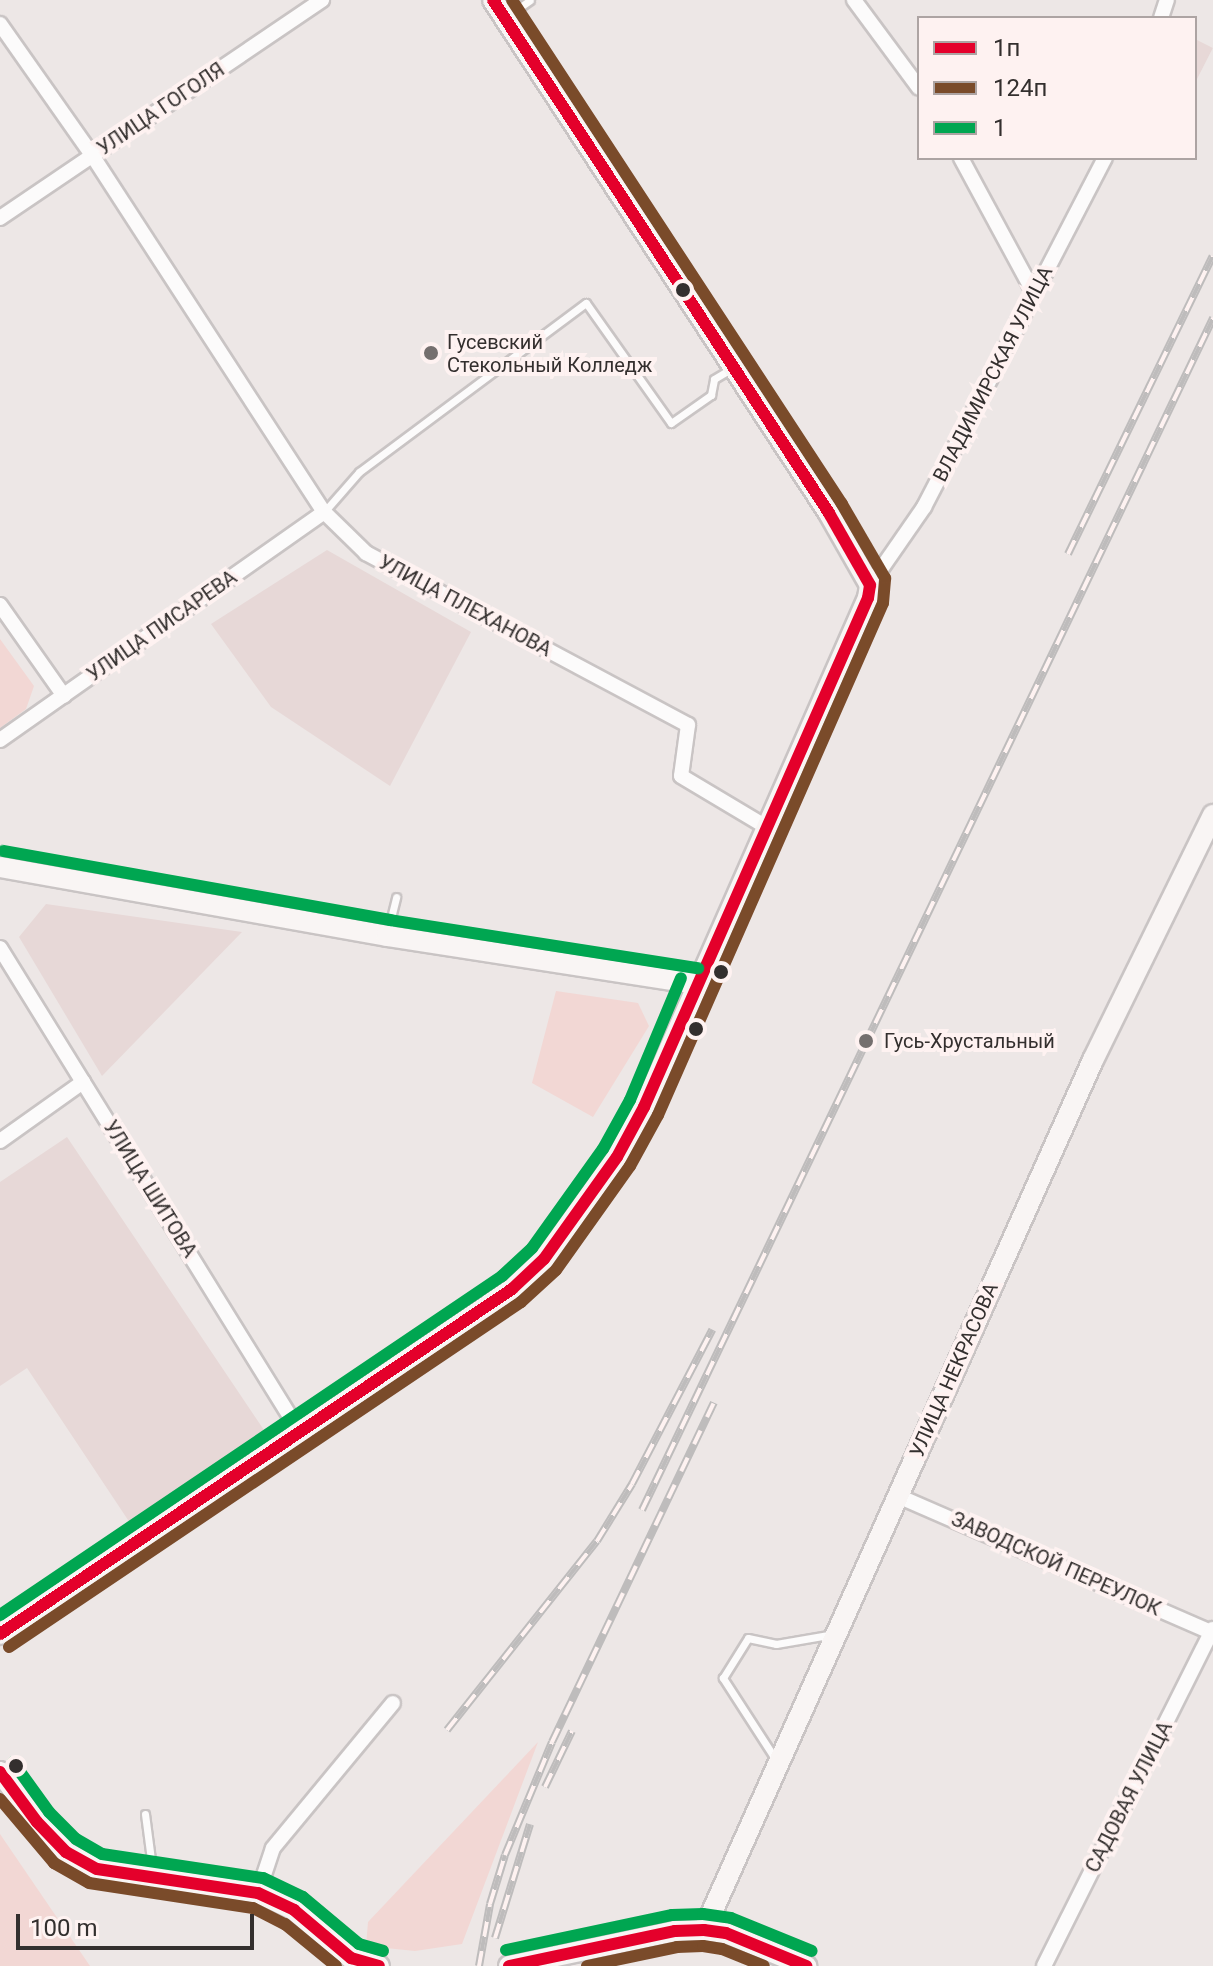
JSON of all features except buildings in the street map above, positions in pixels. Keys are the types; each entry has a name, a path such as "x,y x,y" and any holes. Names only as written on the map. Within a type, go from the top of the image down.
{"main road":[{"path":"0,1634 512,1289 544,1259 617,1157 644,1107 868,598 870,585 829,513 493,0"},
{"name":"УЛИЦА НЕКРАСОВА","path":"704,1930 1093,1060 1213,815"},
{"path":"0,867 387,936 696,984"},
{"path":"0,1772 37,1822 66,1852 97,1869 258,1893 294,1910 351,1958 379,1966"},
{"path":"509,1966 675,1931 704,1930 726,1933 806,1966"}],"street":[{"name":"УЛИЦА ГОГОЛЯ","path":"0,218 322,0"},
{"path":"854,0 917,85"},
{"name":"УЛИЦА ПЛЕХАНОВА","path":"0,24 92,155 324,512 366,553 688,725 681,776 768,828"},
{"path":"962,160 1034,293"},
{"name":"ВЛАДИМИРСКАЯ УЛИЦА","path":"870,585 924,507 1104,160"},
{"name":"УЛИЦА ПИСАРЕВА","path":"0,740 324,512"},
{"path":"0,605 64,696"},
{"name":"УЛИЦА ШИТОВА","path":"0,948 299,1431"},
{"path":"0,1141 83,1082"},
{"name":"ЗАВОДСКОЙ ПЕРЕУЛОК","path":"898,1496 1212,1631"},
{"name":"САДОВАЯ УЛИЦА","path":"1044,1966 1212,1631"},
{"path":"258,1893 273,1848 393,1703"}],"lane":[{"path":"504,18 530,0"},
{"path":"324,512 359,472 586,303 671,423 711,395 714,379 733,367"},
{"path":"387,936 396,897"},
{"path":"777,1761 723,1678 748,1638 776,1644 837,1633"},
{"path":"145,1814 154,1877"}],"shaded area":[{"path":"1197,40 1213,48 1197,79"},
{"path":"327,550 471,632 390,786 271,707 211,624"},
{"path":"0,639 34,686 26,709 0,728"},
{"path":"46,904 242,932 102,1076 19,937"},
{"path":"556,991 638,1003 649,1026 593,1117 532,1083"},
{"path":"67,1137 268,1436 132,1526 27,1368 0,1386 0,1182"},
{"path":"538,1742 462,1944 415,1951 366,1946 368,1922"},
{"path":"0,1834 90,1966 0,1966"}],"railway":[{"path":"1068,554 1213,256"},
{"path":"642,1510 1213,318"},
{"path":"447,1730 597,1541 632,1484 712,1330"},
{"path":"479,1966 490,1904 505,1855 552,1742 714,1403"},
{"path":"545,1787 572,1731"},
{"path":"495,1938 530,1824"}],"transit line":[{"name":"1п","path":"0,1634 512,1289 544,1259 617,1157 644,1107 868,598 870,585 829,513 493,0"},
{"name":"124п","path":"9,1647 521,1302 556,1270 630,1166 658,1115 883,603 885,578 842,504 512,0"},
{"name":"1","path":"3,851 390,920 698,968"},
{"name":"1","path":"0,1615 502,1276 532,1248 603,1149 630,1100 681,978"},
{"name":"1","path":"13,1762 49,1812 76,1839 102,1854 263,1878 303,1897 359,1944 383,1951"},
{"name":"1п","path":"0,1772 37,1822 66,1852 97,1869 258,1893 294,1910 351,1958 379,1966"},
{"name":"124п","path":"0,1799 54,1863 89,1883 253,1908 285,1924 336,1966"},
{"name":"1","path":"506,1950 672,1915 703,1914 731,1918 812,1951"},
{"name":"1п","path":"509,1966 675,1931 704,1930 726,1933 806,1966"},
{"name":"124п","path":"587,1966 677,1947 703,1946 722,1949 764,1966"}],"place":[{"name":"Гусевский Стекольный Колледж","path":"431,353"},
{"name":"Гусь-Хрустальный","path":"866,1041"}]}
